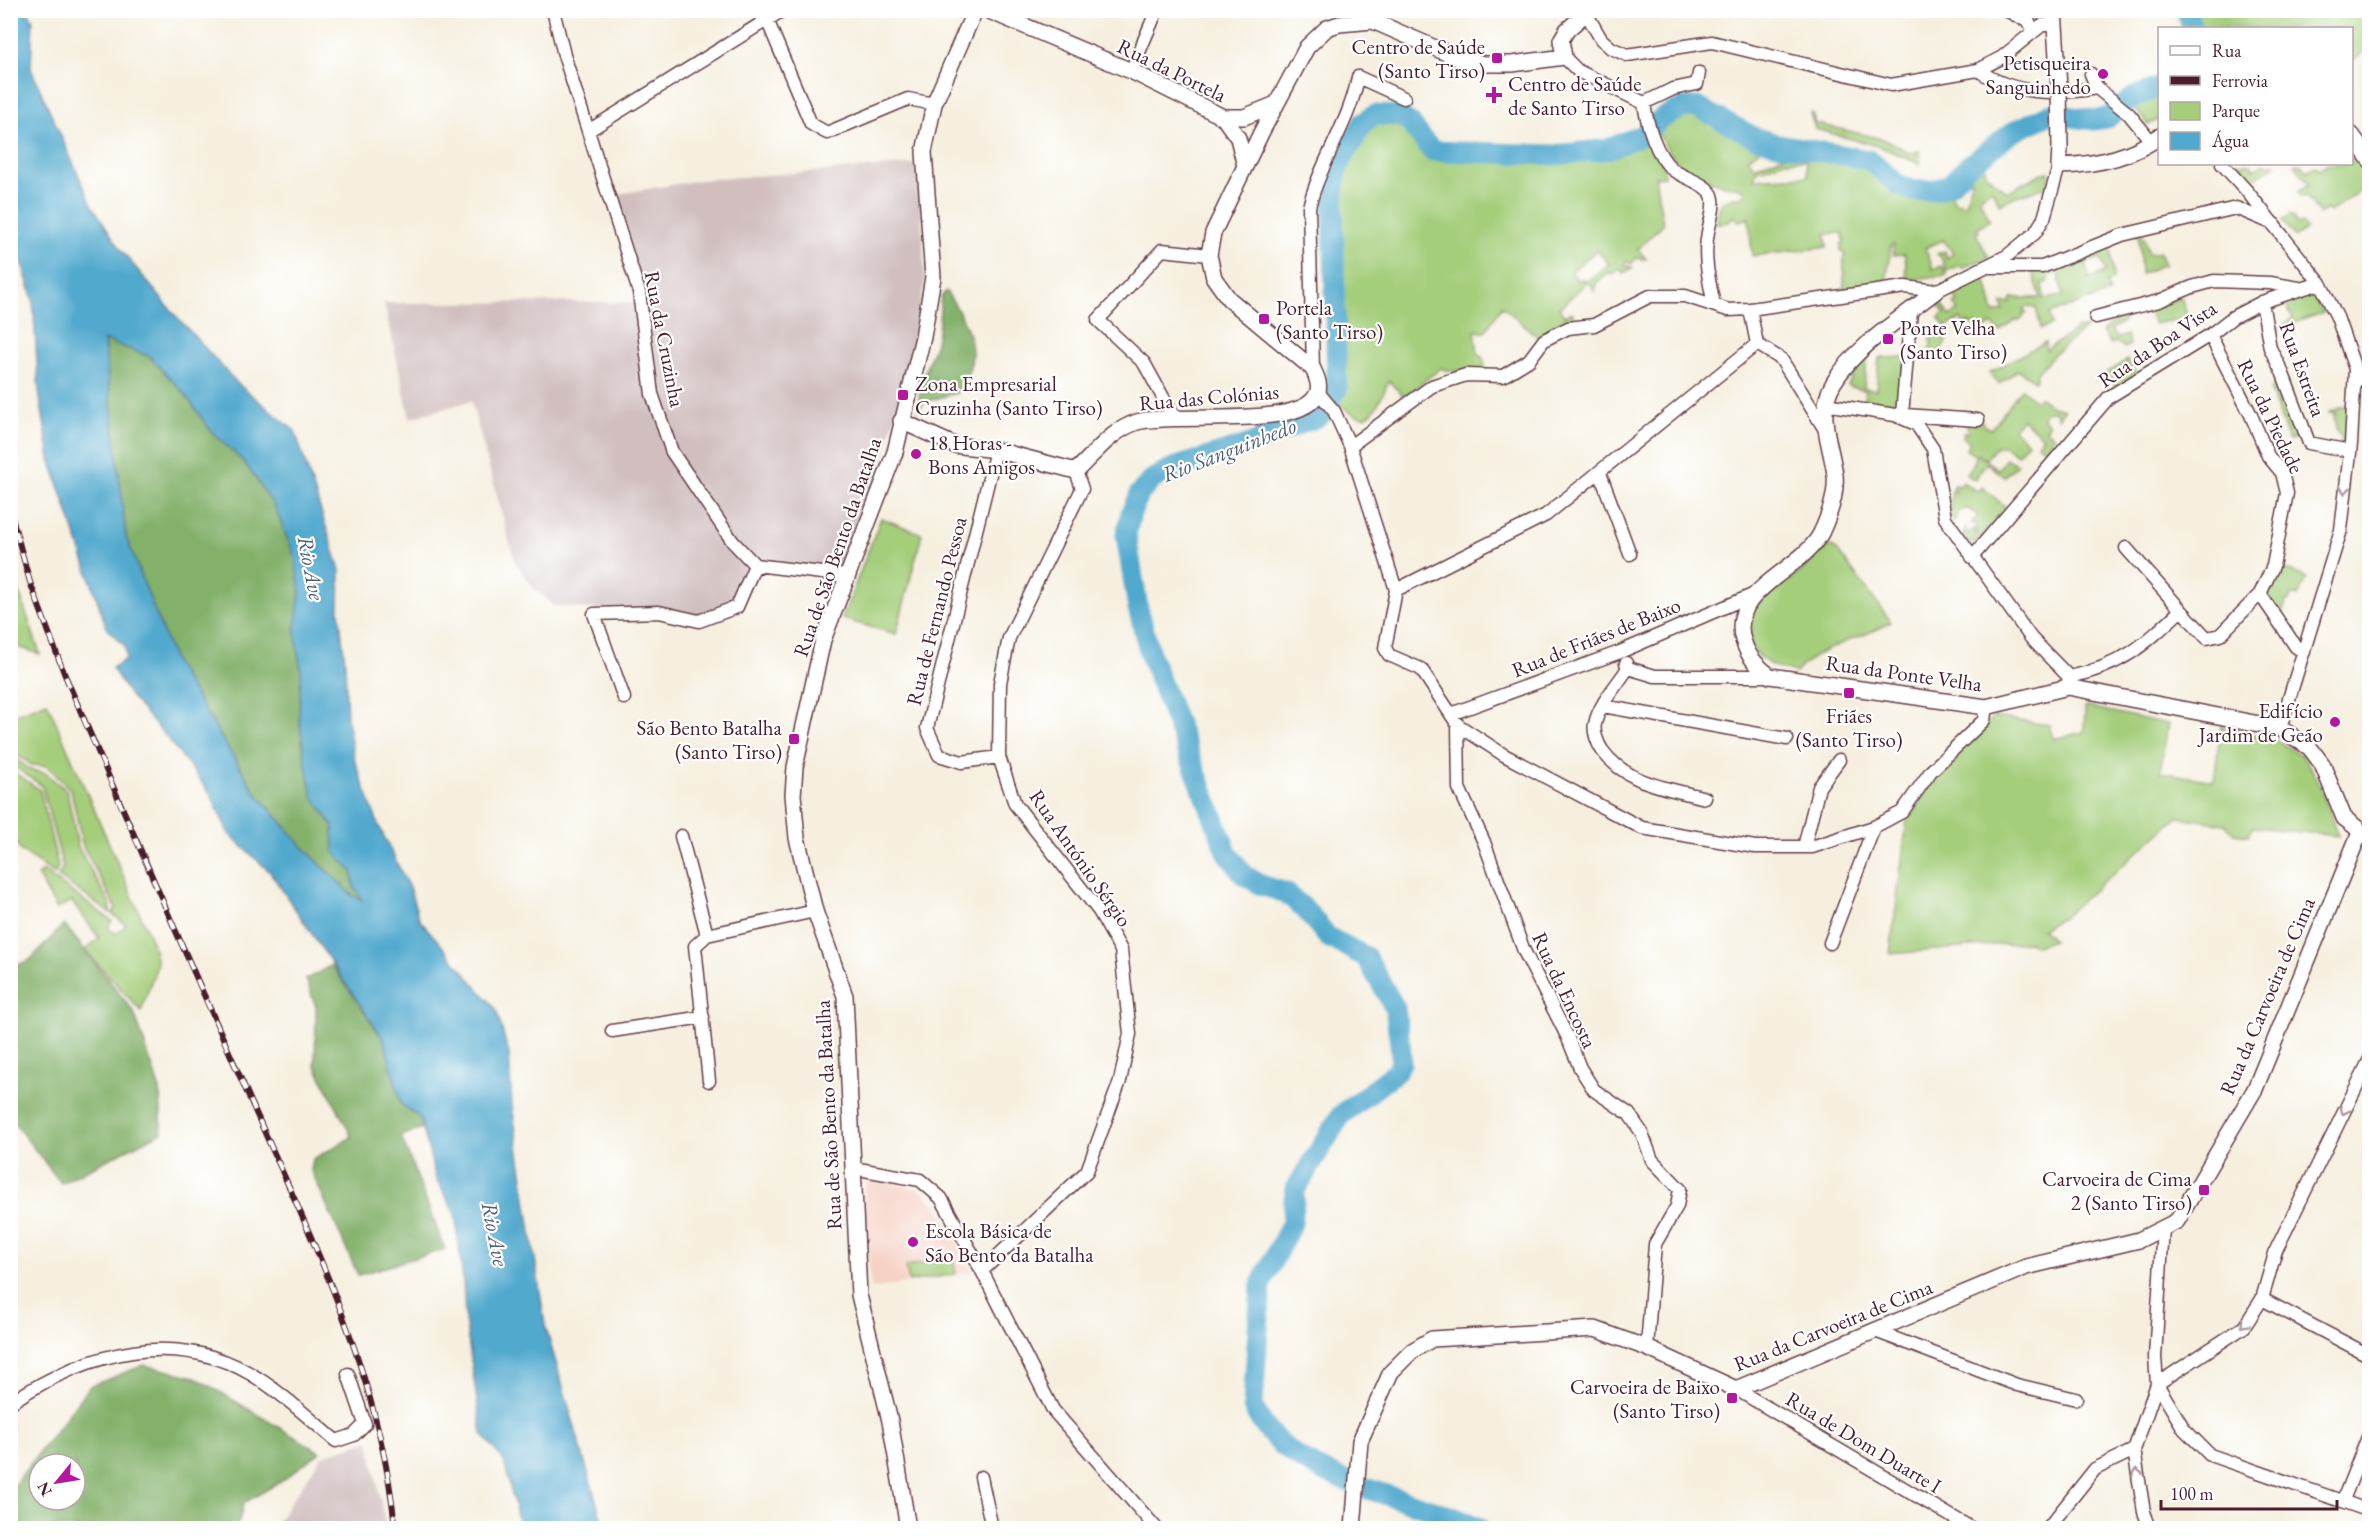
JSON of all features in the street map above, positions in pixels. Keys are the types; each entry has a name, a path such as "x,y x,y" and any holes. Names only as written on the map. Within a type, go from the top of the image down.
{"street":[{"name":"Rua da Cruzinha","path":"553,10 564,55 639,292 652,394 672,452 733,542 755,565"},
{"path":"588,130 768,22 783,10"},
{"name":"Rua de São Bento da Batalha","path":"908,1528 890,1421 859,1295 845,996 815,911 796,838 793,795 795,767 823,640 895,452 923,338 933,277 924,152 934,104 975,10"},
{"name":"Rua da Portela","path":"987,10 1131,71 1223,117 1238,138 1245,166"},
{"path":"1131,71 1157,10"},
{"path":"2006,10 2029,22 2034,31"},
{"path":"1644,103 1578,71 1564,57 1561,40 1567,30 1585,12 1600,39 1611,48 1627,55 1712,42 1891,85 1978,70 2001,58 2054,18 2059,87 2060,148 2059,166 2044,218 2035,233 2007,256 1936,291 1844,368 1832,385 1825,404 1824,428 1835,477 1832,502 1815,544 1755,594 1742,613 1741,633 1746,649 1756,666 1770,676"},
{"path":"1313,369 1229,299 1214,278 1209,255 1213,233 1276,104 1307,47 1316,36 1339,24 1373,21 1458,58 1484,63 1512,64 1564,57"},
{"path":"768,22 811,124 827,133 908,99 934,104"},
{"path":"1978,70 1995,82 2037,92 2070,92 2097,88"},
{"path":"1644,103 1673,89 1697,84 1699,73"},
{"path":"2059,166 2102,162 2123,156 2157,139 2097,88 2091,74"},
{"path":"1404,98 1358,77 1355,97 1313,188 1308,207 1313,369 1320,395 1334,411 1350,446 1396,590 1385,648 1389,655 1421,669 1458,725 1487,746 1642,828 1755,848 1812,847 1874,827 1902,812 1931,771 1984,720 1986,706"},
{"path":"1644,103 1649,128 1673,170 1708,190 1712,197 1713,210 1705,253 1714,305"},
{"path":"1223,117 1244,117 1276,104"},
{"path":"2353,136 2370,160"},
{"path":"2223,165 2274,224 2320,283 2337,317 2355,369 2370,387"},
{"path":"1984,267 2042,267 2122,235 2236,208 2274,224"},
{"path":"1175,419 1144,363 1098,320 1162,250 1209,255"},
{"path":"2096,317 2159,301 2192,286 2214,281 2270,283 2302,288"},
{"name":"Rua da Boa Vista","path":"1972,557 2109,397 2210,335 2233,316 2262,302 2320,283"},
{"path":"1350,446 1431,386 1466,375 1503,376 1528,360 1544,340 1568,328 1594,325 1650,296 1685,296 1728,310 1750,309 1905,287 1936,291"},
{"name":"Rua Estreita","path":"2262,302 2270,348 2283,374 2309,443 2350,451"},
{"path":"1750,309 1757,344 1781,359 1824,428"},
{"path":"1898,415 1909,361 1911,311"},
{"name":"Rua da Piedade","path":"2181,610 2207,638 2220,635 2260,594 2273,566 2287,493 2282,473 2268,456 2252,415 2210,335"},
{"path":"1396,590 1546,515 1757,344"},
{"path":"2355,369 2350,451 2341,530 2280,728 2310,748 2322,764 2343,818 2365,835"},
{"name":"Rua das Colónias","path":"1076,471 1125,427 1140,421 1282,414 1310,403 1320,395"},
{"path":"1825,404 1898,415 1978,420"},
{"path":"1898,415 1916,424 1933,449 1945,518 2031,638 2068,682 2100,671 2140,648 2181,610 2126,548"},
{"path":"901,421 954,445 996,450 1076,471"},
{"name":"Rua de Fernando Pessoa","path":"996,450 927,728 939,755 962,762 999,757"},
{"name":"Rua António Sérgio","path":"982,1271 1087,1171 1120,1081 1130,1034 1121,950 1099,911 1015,804 999,757 1000,683 1009,638 1082,489 1076,471"},
{"path":"1600,473 1630,554"},
{"path":"624,698 594,614 659,612 699,621 737,607 755,565 846,576"},
{"name":"Rua de Friães de Baixo","path":"1451,714 1620,652 1755,594"},
{"path":"2260,594 2296,647 2304,652"},
{"path":"1620,652 1628,668 1603,705 1594,726 1598,745 1612,763 1643,782 1705,798"},
{"name":"Rua da Ponte Velha","path":"1628,668 1655,676 1770,676 1986,706 2068,682 2280,728"},
{"path":"1603,705 1787,739"},
{"name":"Rua da Encosta","path":"1458,725 1459,788 1484,842 1505,903 1535,976 1567,1036 1580,1068 1594,1090 1629,1114 1642,1133 1652,1160 1680,1189 1677,1206 1655,1245 1647,1348"},
{"path":"1804,847 1819,787 1839,760"},
{"path":"1830,943 1874,827"},
{"name":"Rua da Carvoeira de Cima","path":"1353,1528 1360,1440 1390,1372 1412,1351 1432,1339 1594,1329 1647,1348 1736,1389 2026,1268 2139,1240 2177,1221 2255,1089 2348,855 2365,835"},
{"path":"681,836 707,935"},
{"path":"710,1081 695,946 707,935 815,911"},
{"path":"612,1030 703,1017"},
{"path":"2157,1384 2244,1327 2262,1299 2276,1250 2370,1059"},
{"path":"853,1168 920,1180 941,1198 982,1271 1053,1410 1156,1528"},
{"path":"2150,1528 2144,1512 2134,1450 2157,1384 2155,1357 2163,1228"},
{"path":"2262,1299 2370,1356"},
{"path":"1875,1331 2017,1385 2076,1399"},
{"path":"10,1403 43,1381 97,1358 142,1350 190,1352 226,1362 261,1380 336,1441 354,1436 365,1424 348,1374"},
{"path":"2157,1384 2184,1430 2210,1455 2370,1511"},
{"name":"Rua de Dom Duarte I","path":"1736,1389 1971,1528"},
{"path":"2343,1500 2370,1432"},
{"path":"2048,1528 2095,1469 2134,1450"},
{"path":"981,1477 992,1528"}],"shaded area":[{"path":"919,164 925,281 908,369 878,478 842,568 764,566 738,609 700,623 659,614 554,606 535,590 515,562 471,401 410,418 384,303 640,302 607,196 700,180"},
{"name":"Escola Básica de São Bento da Batalha","path":"868,1180 888,1181 915,1189 916,1187 926,1195 942,1213 973,1272 871,1289 864,1190"},
{"path":"369,1440 386,1528 273,1528 322,1456"}],"green space":[{"path":"2194,11 2369,11 2369,50 2368,48 2353,60 2353,27 2202,27"},
{"path":"2158,95 2158,120 2148,124 2133,106"},
{"path":"1697,109 1752,139 1770,145 1869,163 1887,180 1915,195 1931,195 1950,191 1955,202 1965,204 1972,181 1962,180 1983,158 1986,174 2007,192 2040,174 2049,172 2048,187 2016,196 2000,204 1992,189 1979,198 1990,220 1977,228 1979,232 1976,234 1989,257 1962,268 1960,265 1947,271 1941,257 1937,254 1945,251 1947,258 1953,253 1943,240 1925,248 1933,269 1942,266 1947,275 1907,280 1905,254 1893,255 1894,244 1891,245 1886,283 1844,290 1844,251 1841,251 1841,244 1844,243 1843,233 1826,234 1827,247 1752,256 1749,218 1739,221 1733,216 1729,222 1717,223 1722,202 1730,198 1742,197 1745,190 1694,175 1674,158 1655,127 1682,111","holes":["1764,146 1793,151 1793,152 1754,167 1748,158","1806,160 1808,176 1754,179 1756,171 1785,161"]},
{"path":"1810,113 1814,114 1814,123 1887,140 1910,153 1919,151 1920,164 1881,147 1815,129"},
{"path":"1389,116 1402,121 1430,154 1512,158 1573,157 1602,153 1627,146 1648,135 1663,165 1664,176 1655,177 1663,224 1638,249 1646,259 1635,258 1632,264 1626,261 1624,265 1633,268 1623,273 1620,269 1612,275 1609,272 1596,283 1595,292 1590,283 1586,283 1559,308 1564,316 1572,312 1577,322 1552,328 1540,339 1502,306 1485,332 1475,331 1478,355 1483,357 1486,371 1457,371 1441,368 1404,397 1389,381 1374,410 1363,417 1356,415 1334,399 1340,387 1337,209 1339,171 1362,129 1373,119","holes":["1597,250 1609,264 1585,282 1583,278 1577,281 1572,271"]},
{"path":"2353,153 2369,177 2369,184 2330,212 2327,209 2319,214 2306,195 2301,197 2298,192 2309,184 2296,165 2302,165 2307,171 2315,166 2319,170 2326,165 2353,165"},
{"path":"2236,165 2252,165 2254,169 2261,165 2274,165 2252,180"},
{"path":"2291,214 2298,225 2302,223 2306,229 2295,237 2282,220"},
{"path":"2139,235 2143,235 2149,254 2160,252 2165,264 2141,274"},
{"path":"2110,244 2113,279 2107,283 2109,293 2049,314 2052,325 2041,329 2036,308 2023,309 2026,313 2022,316 2023,318 1999,332 1992,324 1981,331 1975,324 1970,325 1968,322 1966,328 1961,319 1945,327 1939,317 1945,313 1936,303 1940,300 1950,316 1959,310 1954,304 1958,301 1952,293 1985,277 1994,313 2003,311 2002,303 2010,303 2011,298 2041,298 2032,271 2051,266 2056,269 2054,274 2049,276 2049,282 2042,283 2044,299 2063,296 2057,265","holes":["2101,258 2106,272 2089,278 2085,263"]},
{"path":"946,291 962,317 970,337 972,357 970,367 957,393 924,402 918,410 921,385 937,340 941,297"},
{"path":"2303,294 2310,295 2324,312 2278,329 2293,318 2285,304 2269,313 2266,309"},
{"path":"2181,297 2188,318 2154,324 2149,312 2150,308"},
{"path":"2121,317 2124,321 2111,330 2117,338 2127,335 2130,345 2125,348 2115,342 2111,344 2102,332"},
{"path":"2088,327 2054,354 2037,373 2035,381 2018,370 1999,384 1989,373 2045,342 2046,350 2077,329"},
{"path":"1940,331 1947,341 1938,354 1929,349 1932,343 1929,340"},
{"path":"104,340 149,356 185,394 211,431 245,463 275,507 294,555 300,590 295,631 301,672 299,717 313,797 333,826 334,852 352,871 354,887 363,900 353,896 304,848 256,793 175,663 126,537"},
{"path":"1867,357 1864,388 1876,390 1879,358 1907,357 1896,407 1862,405 1866,391 1848,386 1857,366"},
{"path":"2127,360 2138,376 2116,389 2107,373"},
{"path":"2282,378 2304,438 2289,441 2270,388 2279,385 2277,380"},
{"path":"2021,389 2036,401 2039,397 2052,406 2065,409 2058,418 2055,411 2047,411 2042,417 2049,424 2045,429 2054,437 2048,444 2050,446 2046,450 2037,444 2043,437 2023,419 2013,429 2028,442 2017,455 2005,446 1996,447 1986,459 1977,454 1998,469 2006,459 2017,464 2004,477 1986,463 1974,480 1967,475 1977,456 1966,450 1969,441 1963,437 1964,432 1969,433 1964,420 1981,420 1984,426 1991,429"},
{"path":"2348,405 2345,444 2336,428 2334,416 2336,413 2328,413"},
{"path":"1962,482 1978,492 1982,487 2008,509 1976,542 1968,543 1962,537 1966,528 1967,534 1975,528 1978,534 1977,524 1971,524 1978,515 1968,509 1960,510 1954,522 1951,515 1951,492 1956,492 1952,490 1954,484 1959,487"},
{"path":"881,518 922,534 896,634 842,619"},
{"path":"1826,544 1837,550 1891,622 1828,649 1806,663 1796,673 1783,670 1762,659 1756,652 1750,633 1754,607 1802,571"},
{"path":"2277,566 2307,578 2298,596 2292,594 2289,601 2286,601 2283,612 2278,616 2267,593 2277,574"},
{"path":"11,569 40,654 11,645"},
{"path":"47,702 153,944 157,965 141,1011 85,950 99,938 72,901 57,909 37,875 43,871 112,921 108,928 117,934 126,925 112,914 116,908 83,846 71,790 47,766 32,765 11,751 11,716"},
{"path":"2085,708 2168,724 2160,772 2214,781 2221,726 2276,740 2301,755 2311,768 2321,788 2338,836 2253,827 2249,835 2233,833 2225,824 2178,817 2063,917 2042,929 2054,940 2036,946 2029,942 1890,954 1907,820 1916,810 1918,803 1935,778 1994,717 2049,725 2053,739 2084,732"},
{"path":"10,755 31,770 45,773 67,791 78,847 110,904 110,913 58,876 63,867 42,786 11,764"},
{"path":"11,770 40,790 58,866 55,874 20,850 11,832"},
{"path":"64,924 134,1012 160,1090 162,1132 61,1183 11,1119 10,968 30,960"},
{"path":"332,965 384,1040 401,1104 420,1118 423,1128 401,1136 445,1249 358,1275 311,1170 313,1159 352,1137 315,1065 316,1007 306,979"},
{"path":"953,1259 956,1274 909,1282 906,1266"},
{"path":"144,1365 195,1377 320,1452 280,1482 244,1503 237,1528 11,1528 11,1489 27,1468 27,1512 87,1512 87,1452 39,1452 90,1386"}],"water":[{"name":"Rio Ave","path":"11,10 28,11 33,21 31,69 92,205 121,250 176,316 237,383 295,431 340,570 339,611 345,662 347,720 355,762 378,824 410,890 419,919 496,1009 509,1054 512,1105 545,1325 604,1528 520,1528 504,1461 482,1434 465,1319 455,1213 436,1179 420,1118 401,1104 384,1040 270,872 229,834 210,793 169,740 130,696 112,668 126,659 125,646 107,629 50,459 39,392 33,300 11,226","holes":["104,340 149,356 185,394 211,431 245,463 275,507 294,555 300,590 295,631 301,672 299,717 306,765 313,797 333,826 334,852 352,871 354,887 362,900 353,896 304,848 256,793 175,663 126,537"]}],"waterway":[{"name":"Rio Sanguinhedo","path":"2186,10 2192,27"},
{"name":"Rio Sanguinhedo","path":"1479,1528 1451,1516 1352,1483 1320,1469 1292,1453 1269,1432 1253,1406 1261,1284 1292,1223 1295,1190 1341,1115 1396,1072 1401,1063 1401,1052 1395,1008 1366,957 1328,937 1305,909 1286,893 1261,885 1244,875 1227,852 1151,657 1138,608 1126,535 1131,513 1139,494 1153,479 1173,468 1250,444 1320,416 1337,389 1333,208 1336,171 1363,123 1375,115 1400,116 1410,123 1432,151 1556,155 1608,149 1643,135 1662,118 1682,108 1697,107 1754,137 1773,143 1869,160 1897,184 1913,191 1936,190 1950,184 1969,165 2013,132 2050,114 2095,120 2107,118 2134,97 2158,88"}],"railway":[{"path":"10,510 30,582 64,673 181,944 299,1208 341,1312 360,1364 375,1418 387,1472 395,1528"}],"place":[{"name":"Centro de Saúde (Santo Tirso)","path":"1497,58"},
{"name":"Petisqueira Sanguinhedo","path":"2103,74"},
{"name":"Centro de Saúde de Santo Tirso","path":"1494,95"},
{"name":"Portela (Santo Tirso)","path":"1264,319"},
{"name":"Ponte Velha (Santo Tirso)","path":"1888,339"},
{"name":"Zona Empresarial Cruzinha (Santo Tirso)","path":"903,395"},
{"name":"18 Horas - Bons Amigos","path":"916,454"},
{"name":"Friães (Santo Tirso)","path":"1849,693"},
{"name":"Edifício Jardim de Geão","path":"2335,722"},
{"name":"São Bento Batalha (Santo Tirso)","path":"794,739"},
{"name":"Carvoeira de Cima 2 (Santo Tirso)","path":"2204,1190"},
{"name":"Escola Básica de São Bento da Batalha","path":"913,1242"},
{"name":"Carvoeira de Baixo (Santo Tirso)","path":"1732,1398"}]}
